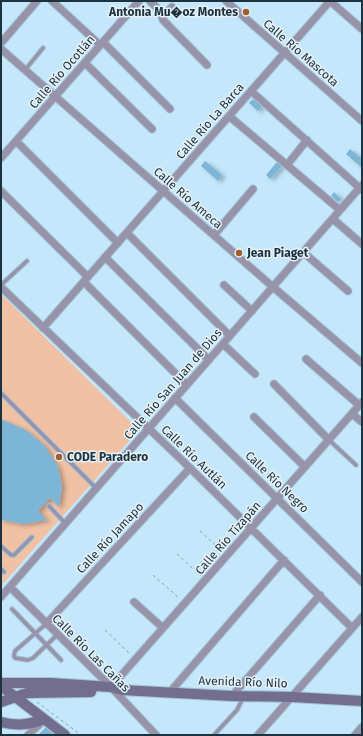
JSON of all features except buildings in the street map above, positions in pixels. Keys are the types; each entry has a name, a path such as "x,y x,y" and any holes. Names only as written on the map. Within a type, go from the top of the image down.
{"street":[{"path":"1,43 37,1"},
{"path":"52,1 102,44 170,109"},
{"name":"Calle Río Ocotlán","path":"1,158 139,1"},
{"path":"150,1 164,15"},
{"name":"Calle Río Mascota","path":"226,1 362,121"},
{"path":"330,1 362,29"},
{"name":"Calle Río La Barca","path":"43,328 330,1"},
{"path":"172,7 162,17 163,21 207,65"},
{"name":"Calle Río Ameca","path":"1,49 362,363"},
{"path":"85,63 152,129"},
{"path":"250,91 361,188"},
{"path":"229,116 340,210"},
{"path":"287,165 307,140"},
{"path":"16,141 118,243"},
{"name":"Calle Río San Juan de Dios","path":"1,597 303,252 361,188"},
{"path":"214,235 253,189"},
{"path":"1,191 187,385"},
{"path":"333,218 362,244"},
{"path":"126,233 230,336"},
{"path":"303,252 348,291"},
{"path":"105,257 209,360"},
{"path":"224,285 252,311"},
{"name":"Calle Río Autlán","path":"1,286 190,468 352,628"},
{"path":"223,344 255,374"},
{"path":"306,359 361,404"},
{"path":"274,384 329,440"},
{"name":"Calle Río Negro","path":"175,398 362,582"},
{"name":"Calle Río Tizapán","path":"116,690 136,660 163,628 361,404"},
{"path":"352,414 362,422"},
{"path":"254,417 305,467"},
{"name":"Calle Río Jamapo","path":"46,624 190,468"},
{"path":"170,692 284,560"},
{"name":"Calle Río Las Cañas","path":"10,587 57,635 116,690 156,735"},
{"path":"232,696 320,595"},
{"path":"134,602 163,628"},
{"path":"258,735 362,617"},
{"name":"Avenida Río Nilo","path":"1,683 51,684 116,690 244,697 292,697 362,701"},
{"path":"1,686 65,735"},
{"name":"Avenida Río Nilo","path":"1,702 24,693 32,692 116,690"},
{"path":"1,722 26,725 45,719"},
{"path":"28,735 45,719"},
{"path":"355,735 362,726"}],"lane":[{"path":"25,70 43,48"},
{"path":"1,286 27,261"},
{"path":"1,393 96,488"},
{"path":"329,440 356,465"},
{"path":"49,506 65,523"},
{"path":"1,546 11,555 14,555 32,537"},
{"path":"12,609 61,660"},
{"path":"46,624 14,651 15,658 31,659 57,635"},
{"path":"214,735 237,710 244,697"}],"path":[{"path":"200,531 227,556"},
{"path":"177,554 206,580"},
{"path":"153,575 185,603"},
{"path":"105,630 136,660"},
{"path":"38,702 81,735"}],"shaded area":[{"name":"CODE Paradero","path":"1,294 139,430 1,586"}],"place":[{"name":"Antonia Mu�oz Montes","path":"246,12"},
{"name":"Jean Piaget","path":"239,253"},
{"name":"CODE Paradero","path":"59,457"}]}
